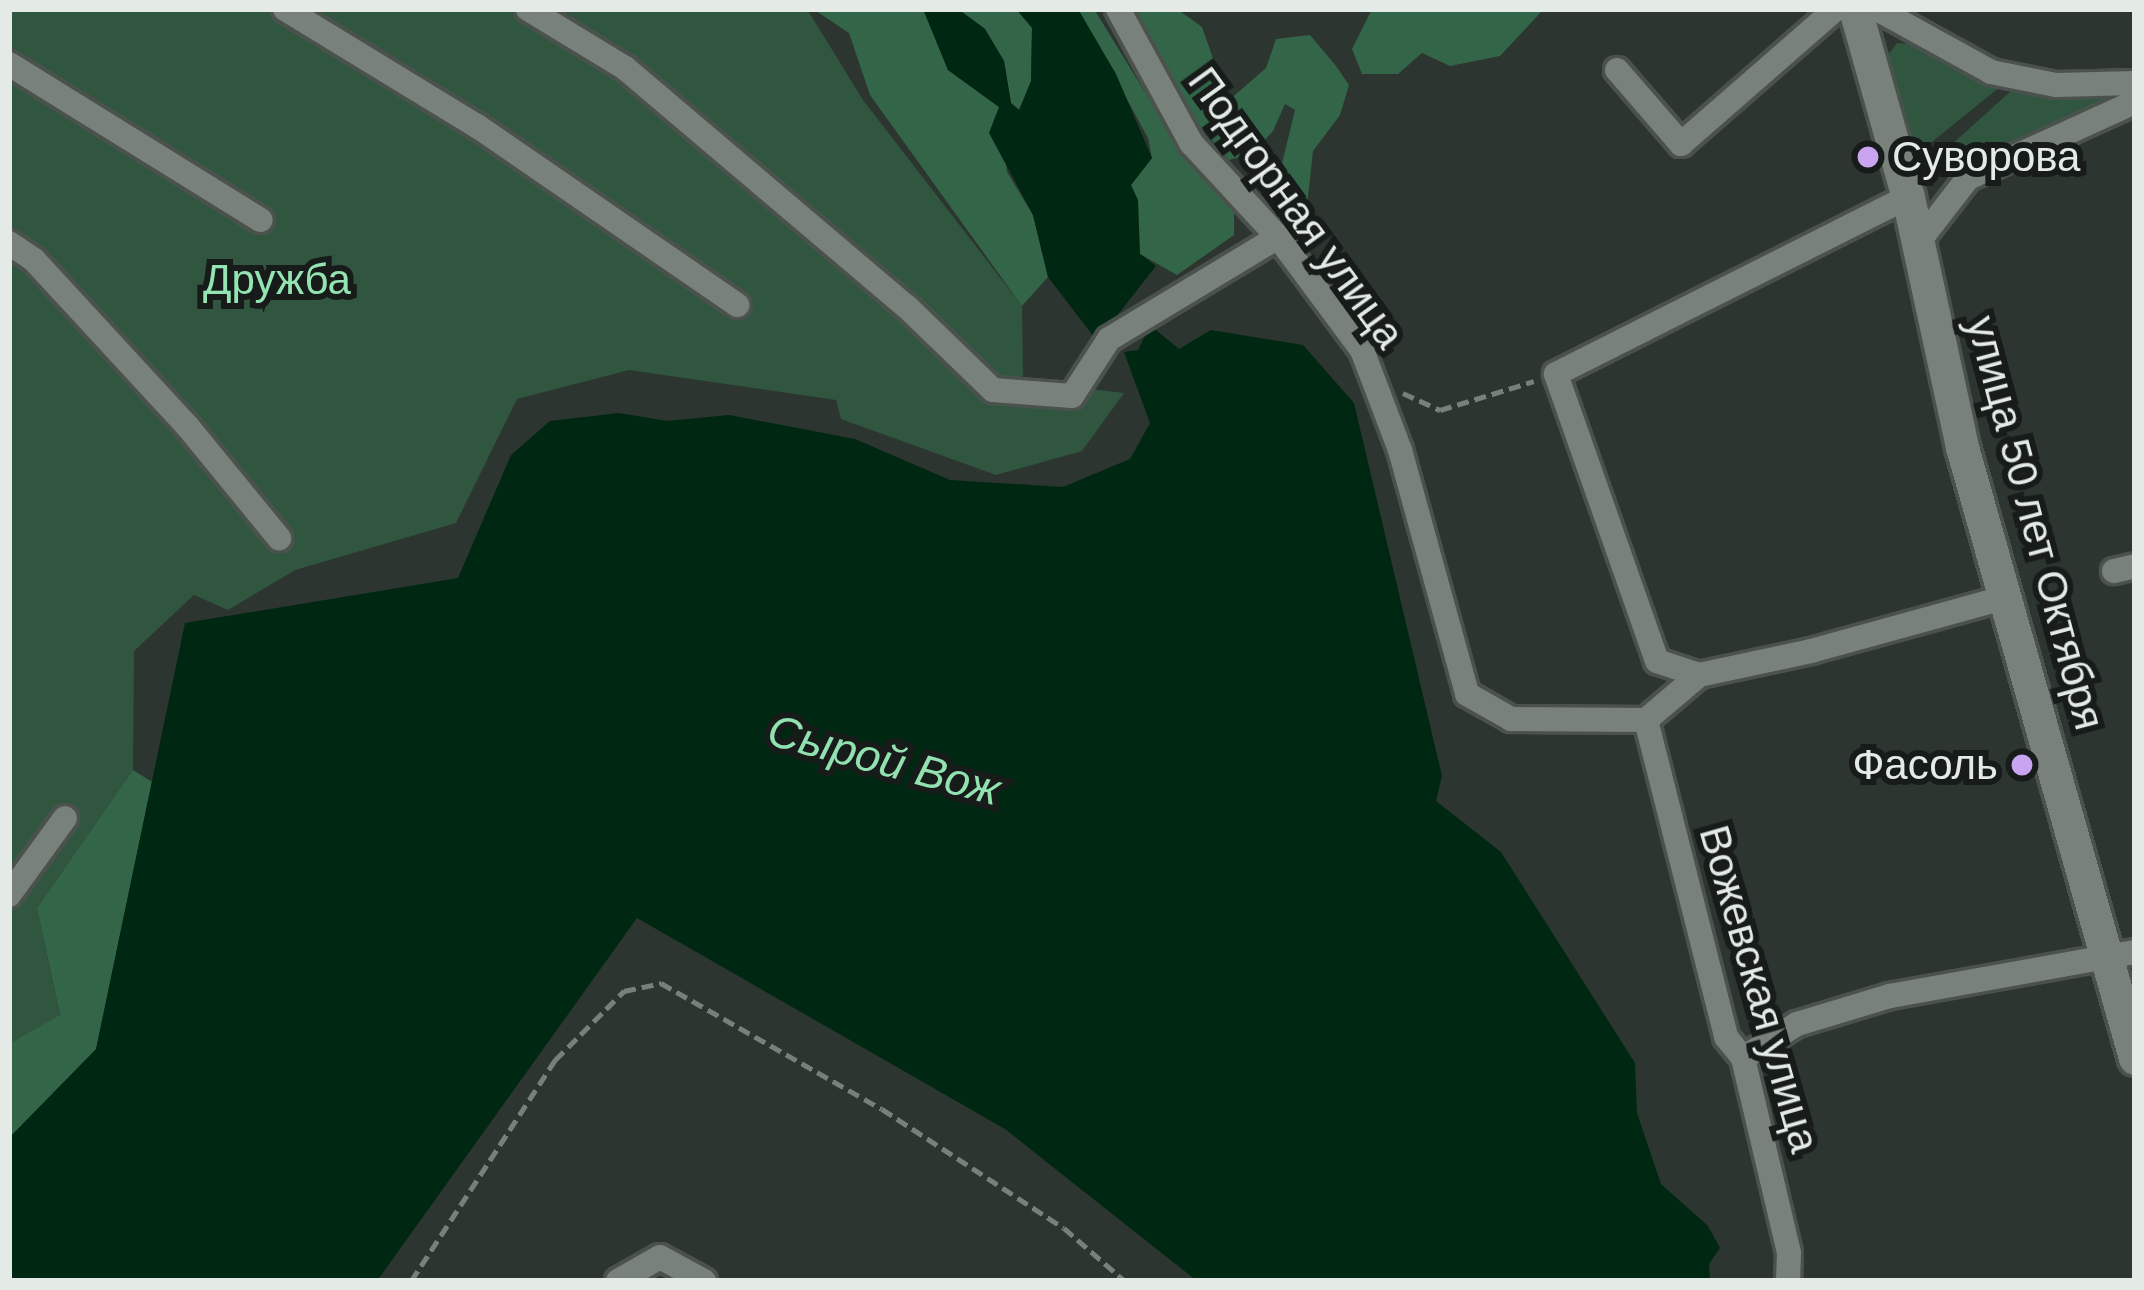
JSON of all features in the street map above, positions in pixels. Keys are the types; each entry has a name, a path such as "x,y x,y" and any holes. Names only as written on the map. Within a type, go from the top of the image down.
{"main road":[{"name":"улица 50 лет Октября","path":"1855,9 1908,197 1963,447 2004,598 2121,954 2135,1058"}],"street":[{"path":"285,9 477,126 737,305"},
{"path":"528,9 625,68 906,306 993,390 1072,396 1109,339 1278,237"},
{"name":"Подгорная улица","path":"1118,9 1190,142 1278,237 1362,350 1400,450 1467,694 1511,719 1646,719"},
{"path":"1617,70 1681,144 1836,9"},
{"path":"1876,9 1991,72 2056,85 2135,83"},
{"path":"9,64 261,220"},
{"path":"1918,244 1968,178 2135,103"},
{"path":"1699,675 1657,661 1556,374 1908,197"},
{"path":"9,243 34,260 188,427 279,538"},
{"path":"1646,719 1699,675 1810,651 2004,598"},
{"name":"Вожевская улица","path":"1646,719 1726,1037 1743,1058 1789,1253 1788,1281"},
{"path":"9,895 65,818"},
{"path":"1743,1058 1797,1024 1890,996 2121,954"},
{"path":"618,1281 660,1258 704,1281"}],"path":[{"path":"1373,380 1440,410 1556,374"},
{"path":"411,1281 555,1060 624,991 661,982 882,1109 1064,1228 1125,1281"}],"green space":[{"name":"Дружба","path":"9,9 807,9 863,100 1022,306 1023,381 1124,393 1082,451 996,475 841,419 836,400 629,370 517,399 456,523 295,570 228,610 194,595 134,651 133,770 37,908 60,1016 9,1044"},
{"path":"1897,43 1913,44 1961,69 2005,83 1918,153 1904,146 1884,60"},
{"path":"2126,88 2127,97 1969,167 1951,160 1950,146 2012,90 2075,100"}],"shaded area":[{"path":"813,9 923,9 948,70 999,107 1007,172 1033,215 1048,277 1022,306 870,95 849,33"},
{"path":"958,9 1016,9 1032,27 1031,81 1020,110 1011,103 1004,61 985,29"},
{"path":"1078,9 1094,9 1183,154 1234,211 1234,235 1177,275 1140,254 1131,185 1152,158 1148,138"},
{"path":"1127,9 1177,9 1202,27 1228,101 1266,68 1276,39 1310,35 1336,66 1349,85 1340,115 1313,151 1305,224 1286,223 1274,196 1295,110 1285,104 1273,131 1253,153 1229,160 1198,124"},
{"path":"1372,9 1544,9 1500,56 1450,66 1422,53 1398,74 1362,74 1352,49"},
{"path":"133,770 152,782 96,1050 9,1138 9,1044 60,1015 37,908"}],"water":[{"path":"923,9 958,9 985,29 1004,61 1011,103 1019,110 1031,81 1032,28 1016,9 1078,9 1116,74 1152,158 1131,185 1138,200 1140,254 1156,266 1097,341 1048,277 1033,215 989,133 999,107 948,70"},
{"name":"Сырой Вож","path":"1150,325 1179,349 1211,330 1303,345 1354,403 1442,776 1436,801 1501,852 1635,1063 1637,1113 1661,1184 1708,1226 1720,1248 1709,1264 1710,1281 1197,1281 1005,1129 637,918 377,1281 9,1281 9,1138 96,1049 185,623 458,578 511,455 550,421 619,413 667,421 729,415 855,439 950,480 1063,487 1130,459 1150,423 1124,352 1138,350"}],"place":[{"name":"Суворова","path":"1868,157"},
{"name":"Фасоль","path":"2022,765"}]}
